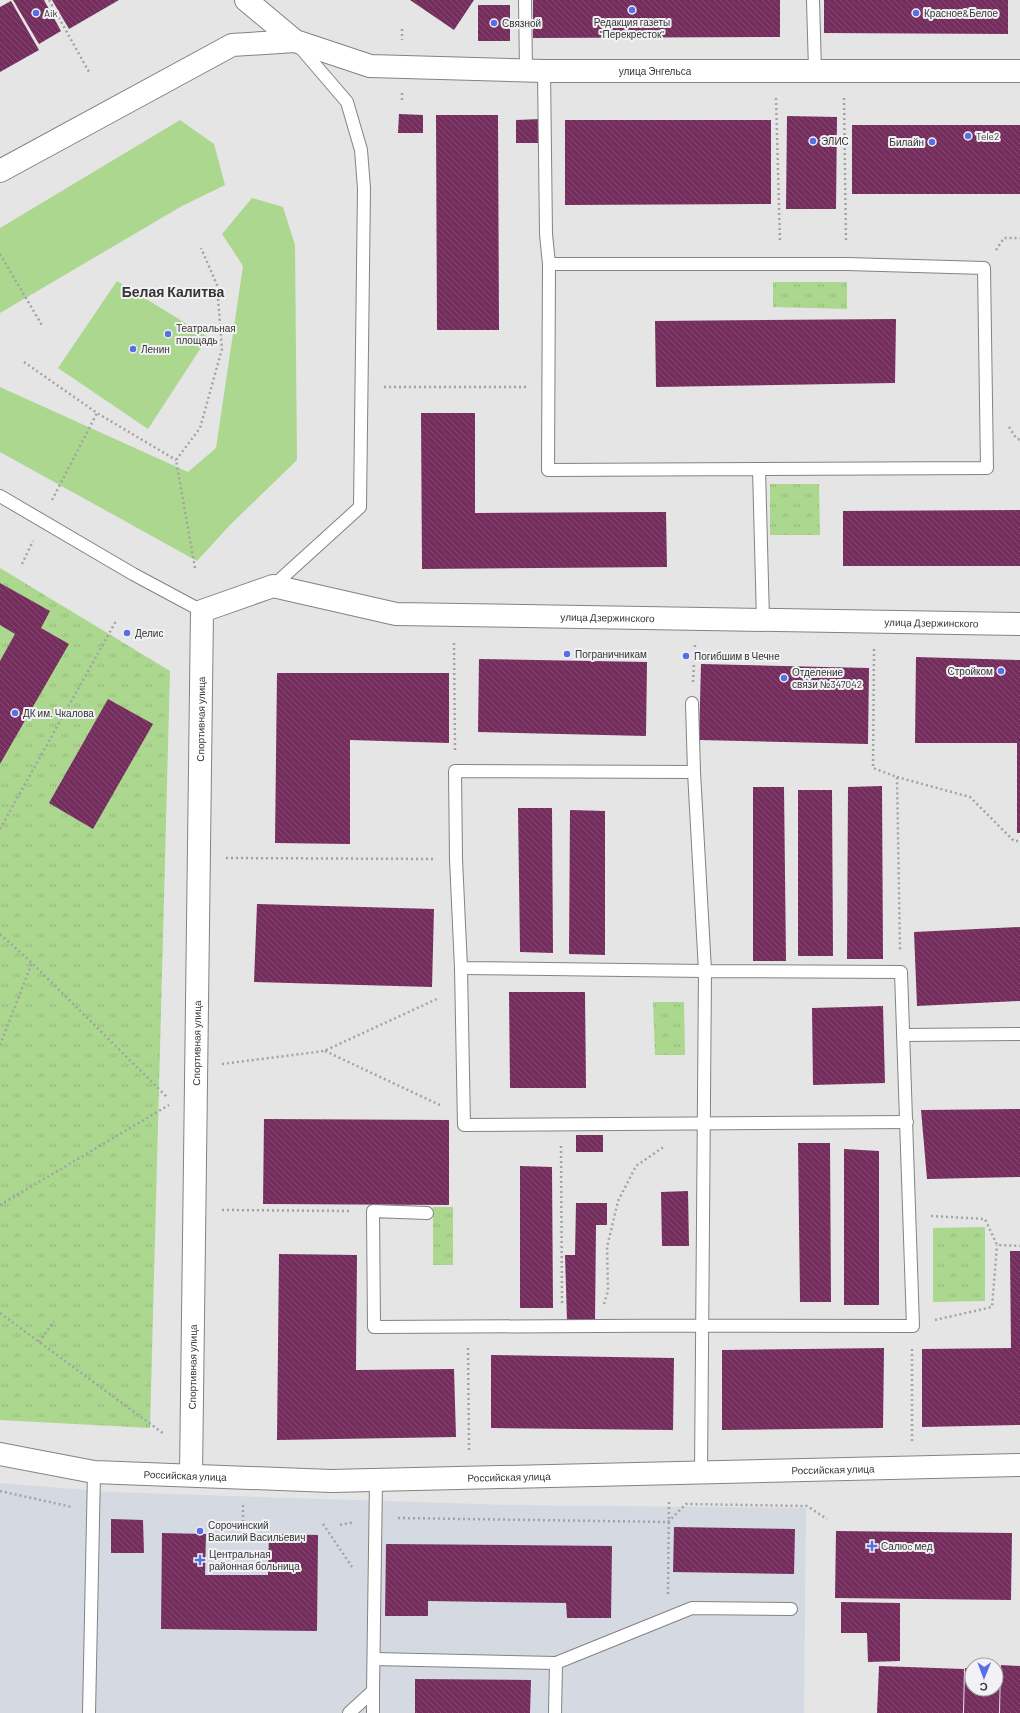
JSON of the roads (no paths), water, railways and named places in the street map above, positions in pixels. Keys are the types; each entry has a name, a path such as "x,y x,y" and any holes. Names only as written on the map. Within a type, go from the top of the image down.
{"street":[{"path":"246,0 250,5 295,41"},
{"path":"0,171 232,45 295,41"},
{"name":"улица Энгельса","path":"295,41 370,66 535,71 1020,71"},
{"path":"202,611 273,586"},
{"name":"улица Дзержинского","path":"273,586 396,614 1020,624"},
{"name":"Спортивная улица","path":"191,1475 202,611"},
{"name":"Российская улица","path":"0,1454 94,1472 331,1481 1020,1465"}],"lane":[{"path":"525,0 535,71 549,264 548,470 987,468 984,268 847,264 549,264"},
{"path":"813,0 815,70"},
{"path":"273,586 360,507 364,188 361,150 348,102 295,41"},
{"path":"759,469 763,620"},
{"path":"0,496 133,574 202,611"},
{"path":"692,703 704,971 700,1124 701,1473"},
{"path":"694,772 455,771 456,859 461,968 464,1126 907,1122"},
{"path":"427,1213 373,1211 374,1327 562,1325 913,1326 901,972 461,968"},
{"path":"903,1035 1020,1034"},
{"path":"89,1713 94,1472"},
{"path":"373,1713 376,1480"},
{"path":"374,1659 556,1663 692,1608 791,1609"},
{"path":"555,1713 556,1663"},
{"path":"349,1713 373,1691"}],"place":[{"name":"Редакция газеты \"Перекресток\"","path":"632,10"},
{"name":"Aik","path":"36,13"},
{"name":"Красное&Белое","path":"916,13"},
{"name":"Связной","path":"494,23"},
{"name":"Tele2","path":"968,136"},
{"name":"ЭЛИС","path":"813,141"},
{"name":"Билайн","path":"932,142"},
{"name":"Театральная площадь","path":"168,334"},
{"name":"Ленин","path":"133,349"},
{"name":"Делис","path":"127,633"},
{"name":"Пограничникам","path":"567,654"},
{"name":"Погибшим в Чечне","path":"686,656"},
{"name":"Стройком","path":"1001,671"},
{"name":"Отделение связи №347042","path":"784,678"},
{"name":"ДК им. Чкалова","path":"15,713"},
{"name":"Сорочинский Василий Васильевич","path":"200,1531"},
{"name":"Салюc мед","path":"872,1546"},
{"name":"Центральная районная больница","path":"200,1560"}],"district":[{"name":"Белая Калитва","path":"173,291"}]}
